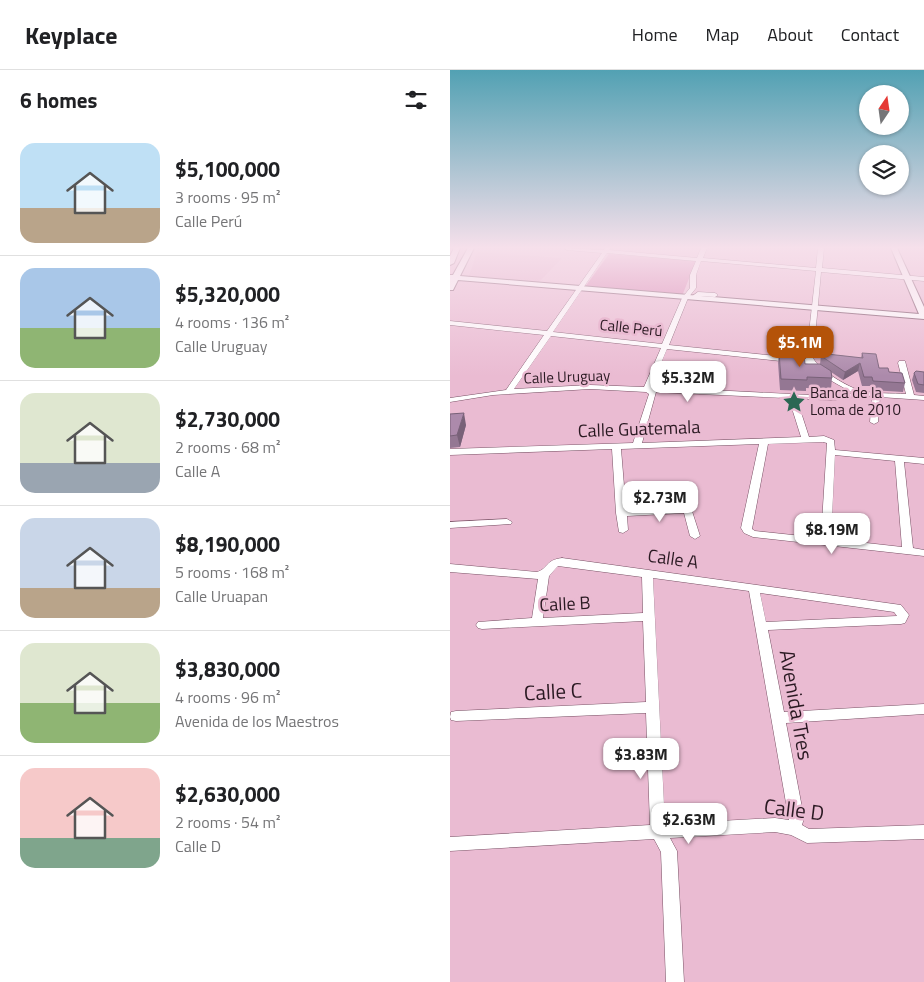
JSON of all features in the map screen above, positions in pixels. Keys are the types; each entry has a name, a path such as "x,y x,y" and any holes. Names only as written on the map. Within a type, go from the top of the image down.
{"main road":[{"path":"598,291 924,317 913,291"}],"street":[{"path":"508,393 578,291"},
{"path":"637,445 653,393 647,389 692,291"},
{"path":"817,291 810,362 822,372 860,394"},
{"path":"689,298 698,294 715,295"},
{"name":"Calle Perú","path":"450,323 810,362"},
{"path":"902,363 911,397"},
{"name":"Calle Uruguay","path":"450,400 488,394 578,387 829,398 860,394 924,398"},
{"path":"874,422 876,394"},
{"path":"794,402 806,440"},
{"name":"Calle Guatemala","path":"450,452 830,440 831,452"},
{"path":"764,441 746,528 748,531 753,534 924,553"},
{"path":"616,446 623,530"},
{"path":"826,542 831,452 924,461"},
{"path":"900,459 908,552"},
{"path":"621,513 688,510 695,536"},
{"path":"450,525 507,522"},
{"name":"Calle A","path":"544,576 550,565 562,562 897,608 904,614 901,620 762,626"},
{"path":"450,568 544,576 538,622"},
{"path":"647,573 658,831 669,850 675,982"},
{"name":"Avenida Tres","path":"754,589 797,818 794,828"},
{"name":"Calle B","path":"482,625 649,617"},
{"name":"Calle C","path":"456,716 652,707"},
{"path":"777,718 924,709"},
{"name":"Calle D","path":"450,844 775,825 794,828 807,836 924,832"}],"shaded area":[{"path":"623,291 684,291 682,296"}],"building":[{"path":"824,342 827,354 863,358 862,353 876,354 879,368 888,368 889,372 902,373 905,383 873,381 872,377 864,377 860,363 845,372 821,356"},
{"path":"779,352 804,354 805,364 820,364 831,371 832,378 807,377 807,380 781,379"},
{"path":"916,371 924,372 924,385 918,384 914,373"},
{"path":"464,413 457,435 450,436 450,414"}],"place":[{"name":"Banca de la Loma de 2010","path":"794,402"}]}
